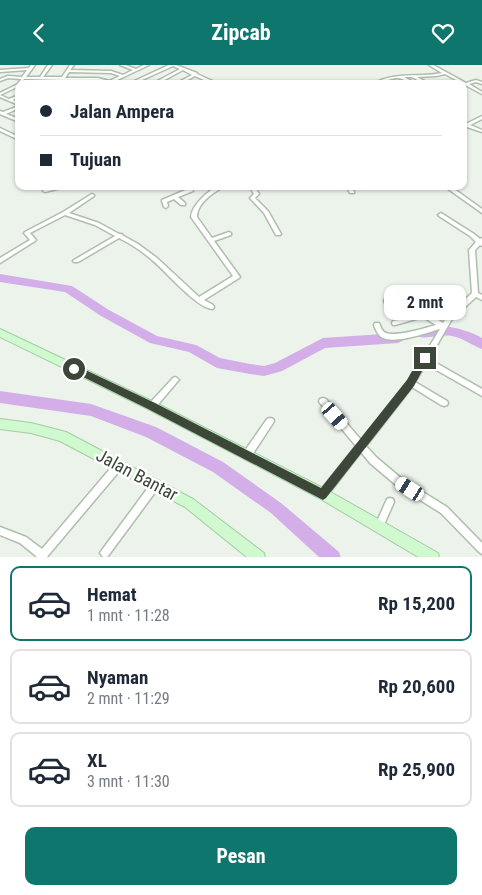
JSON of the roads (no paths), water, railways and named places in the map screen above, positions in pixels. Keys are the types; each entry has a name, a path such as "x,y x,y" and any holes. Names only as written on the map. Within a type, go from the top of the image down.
{"street":[{"path":"21,80 33,65"},
{"path":"42,78 50,65"},
{"path":"63,78 72,65"},
{"path":"87,71 91,65"},
{"path":"122,65 136,70"},
{"path":"115,80 147,65"},
{"path":"140,79 172,65 209,80"},
{"path":"432,65 458,80"},
{"path":"0,71 6,69 30,69"},
{"path":"161,80 184,69"},
{"path":"68,71 111,71 124,76"},
{"path":"388,80 410,74 429,77 445,73"},
{"path":"184,80 196,74"},
{"path":"410,74 421,80"},
{"path":"400,76 408,80"},
{"path":"0,80 8,77 102,80"},
{"path":"429,77 432,80"},
{"path":"467,84 476,81 482,83"},
{"path":"467,85 482,93"},
{"path":"0,95 15,86"},
{"path":"0,95 15,103"},
{"path":"9,100 15,98"},
{"path":"1,113 15,107"},
{"path":"1,113 15,119"},
{"path":"467,126 482,118"},
{"path":"467,127 482,131"},
{"path":"0,129 15,137"},
{"path":"45,191 49,190"},
{"path":"166,206 164,201 191,190"},
{"path":"198,300 237,277 198,224 194,213 213,190"},
{"path":"254,190 257,194 252,198 266,212 278,234"},
{"path":"452,190 482,211"},
{"path":"0,261 34,240 27,233 66,213 92,195"},
{"path":"175,197 182,204"},
{"path":"66,213 120,235 155,259 198,300 211,307"},
{"path":"441,215 481,243 472,249 475,294"},
{"path":"211,240 229,234"},
{"path":"76,261 120,235"},
{"path":"424,314 399,322 387,302 414,289 421,291 431,302 450,317"},
{"path":"403,293 442,329"},
{"path":"475,294 482,298"},
{"path":"323,494 411,383 450,317 475,294"},
{"path":"377,325 382,334 386,336 442,329"},
{"path":"0,333 152,406 323,494 433,557"},
{"path":"424,359 482,393"},
{"path":"152,406 175,380"},
{"path":"411,383 444,403"},
{"path":"323,401 373,460 399,482 444,510 482,549"},
{"path":"247,455 270,421"},
{"name":"Jalan Bantar","path":"0,425 31,428 62,436 189,503 260,557"},
{"path":"0,531 24,540 41,556 118,466"},
{"path":"105,553 156,485"},
{"path":"379,526 390,501"}],"waterway":[{"path":"0,278 68,289 105,313 154,340 192,348 217,363 250,369 264,371 278,367 323,343 398,338"},
{"path":"419,333 435,331 460,333 482,344"},
{"path":"0,397 91,410 151,432 218,467 276,508 332,557"}]}
